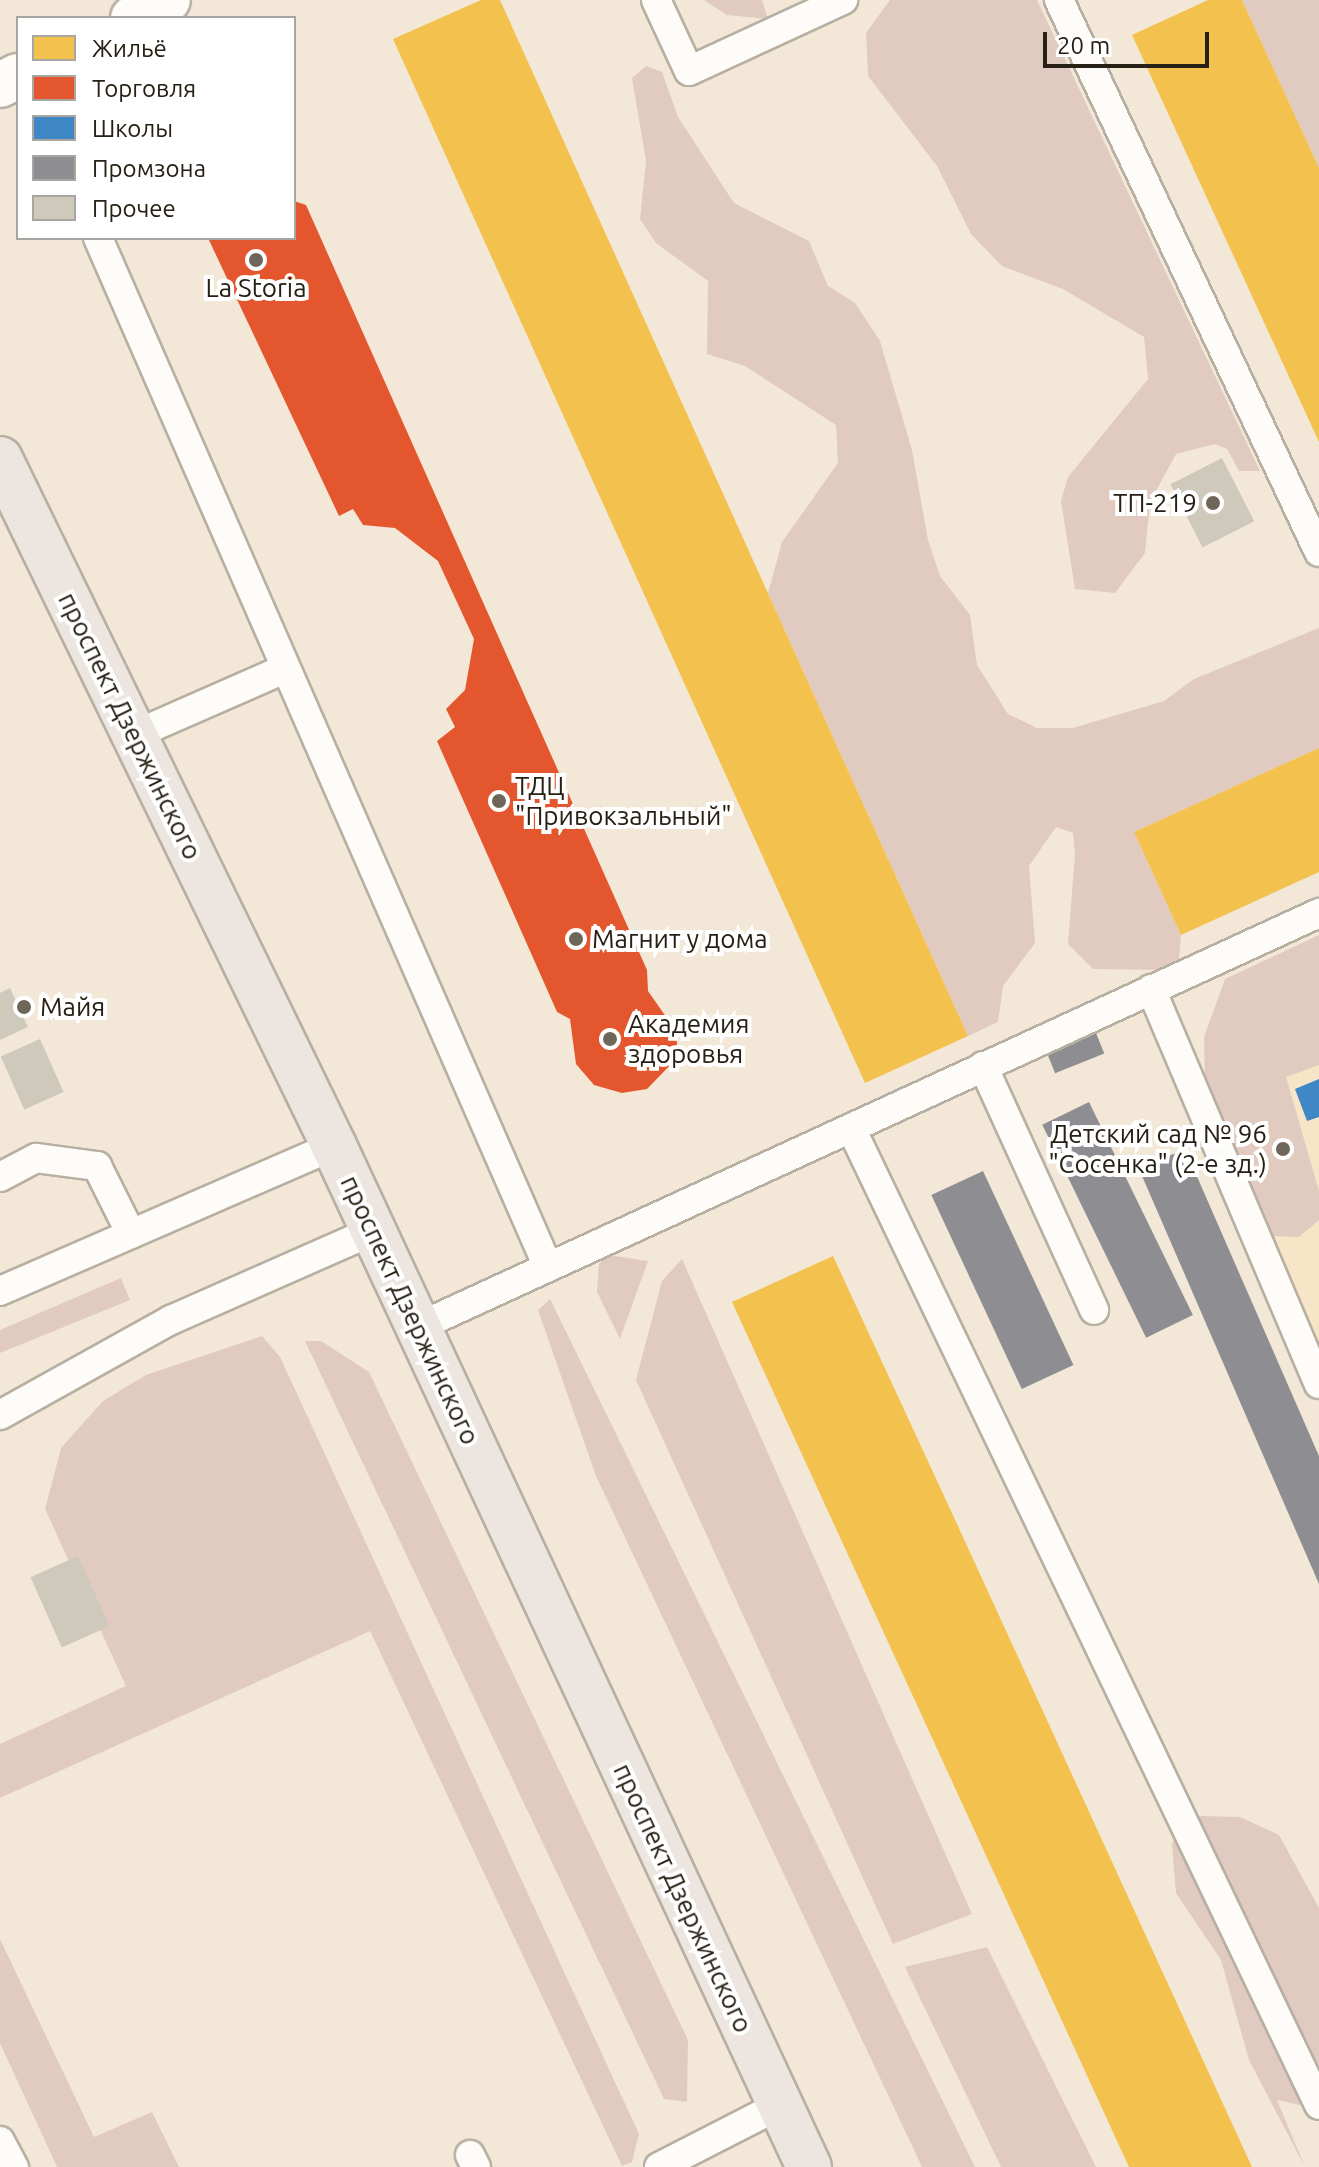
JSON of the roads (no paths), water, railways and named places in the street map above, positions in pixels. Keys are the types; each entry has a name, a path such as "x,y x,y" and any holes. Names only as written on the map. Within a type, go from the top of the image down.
{"main road":[{"name":"проспект Дзержинского","path":"0,459 334,1146 809,2167"}],"street":[{"path":"137,16 168,0"}],"lane":[{"path":"656,0 689,71 843,0"},
{"path":"1059,0 1319,552"},
{"path":"99,240 548,1267"},
{"path":"134,735 284,669"},
{"path":"418,1327 1319,913"},
{"path":"1151,989 1319,1384"},
{"path":"983,1066 1094,1310"},
{"path":"851,1128 1319,2105"},
{"path":"0,1291 334,1146"},
{"path":"0,1177 36,1158 97,1166 131,1234"},
{"path":"0,1415 171,1320 373,1231"},
{"path":"659,2167 780,2105"},
{"path":"0,2141 14,2167"}],"place":[{"name":"La Storia","path":"256,260"},
{"name":"ТП-219","path":"1213,503"},
{"name":"ТДЦ \"Привокзальный\"","path":"499,801"},
{"name":"Магнит у дома","path":"576,939"},
{"name":"Майя","path":"24,1007"},
{"name":"Академия здоровья","path":"610,1039"},
{"name":"Детский сад № 96 \"Сосенка\" (2-е зд.)","path":"1283,1149"}]}
